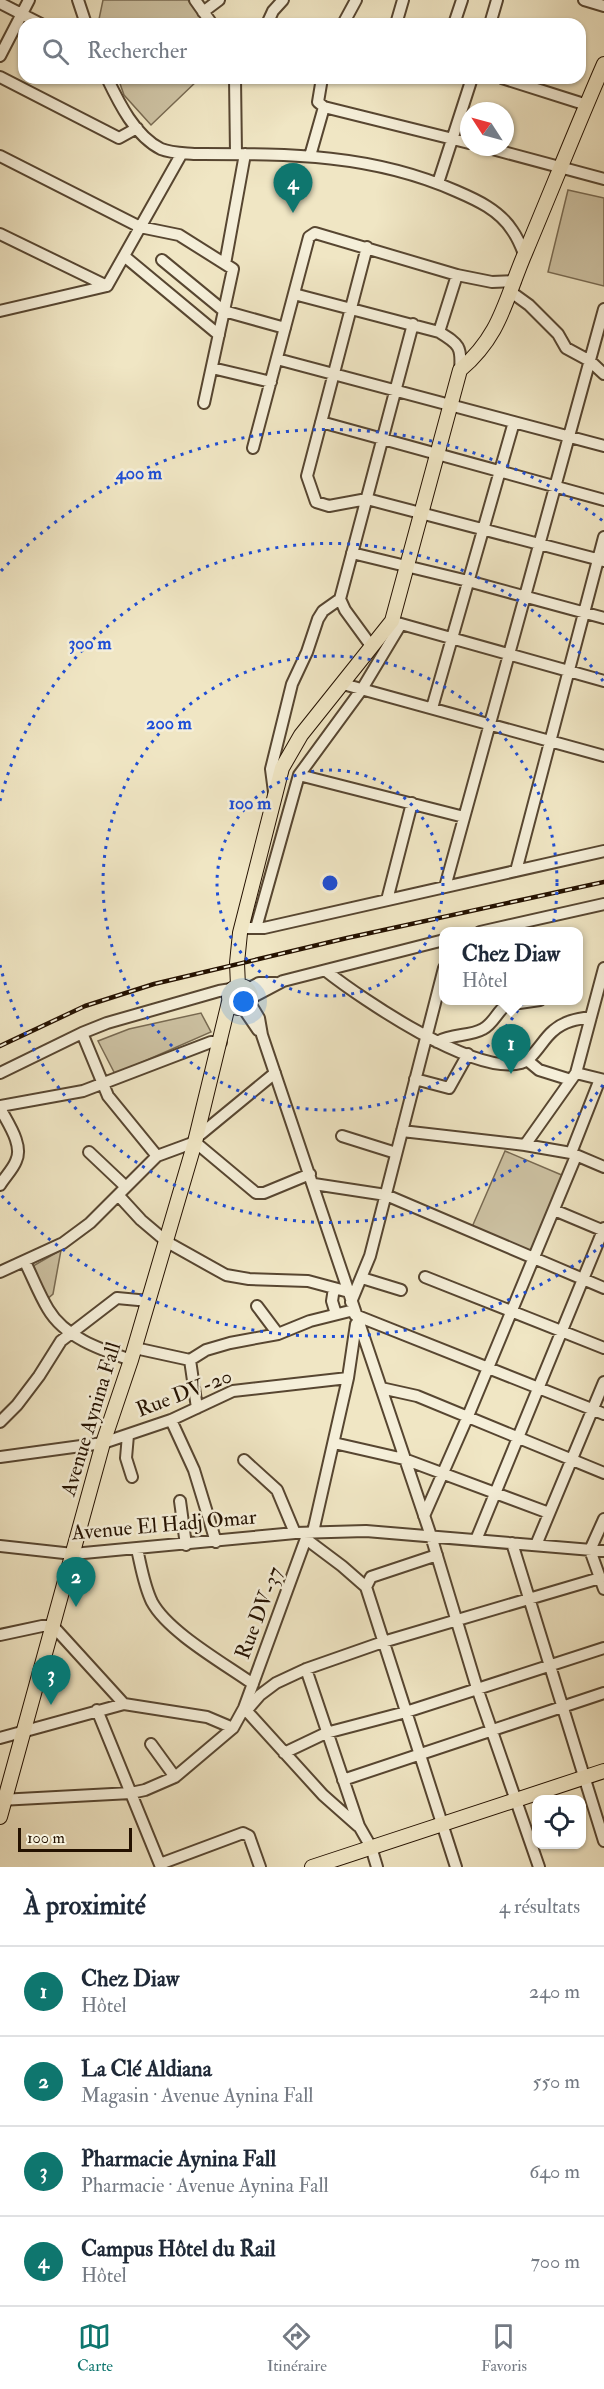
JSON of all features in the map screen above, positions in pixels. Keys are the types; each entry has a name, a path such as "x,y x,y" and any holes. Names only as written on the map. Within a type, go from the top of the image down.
{"main road":[{"path":"396,622 406,567 460,370 492,335 604,64"},
{"name":"Avenue Aynina Fall","path":"0,1817 2,1800 24,1731 104,1443 167,1242 222,1038 240,998 237,963 241,928 274,792 282,768 301,735 372,647 396,622"},
{"path":"312,1867 604,1771"}],"street":[{"path":"19,18 29,0"},
{"path":"78,0 84,18"},
{"path":"195,0 208,18"},
{"path":"203,12 219,0"},
{"path":"273,18 284,0"},
{"path":"346,18 356,0"},
{"path":"398,18 403,0"},
{"path":"456,18 462,0"},
{"path":"492,18 497,0"},
{"path":"584,0 604,6"},
{"path":"0,3 29,18"},
{"path":"0,56 18,20"},
{"path":"0,77 119,138 137,128"},
{"path":"110,84 123,109 137,128 161,149 182,153 310,156 379,165 438,183 476,200 501,217 511,228 524,254"},
{"path":"225,264 241,154 235,84"},
{"path":"321,84 318,102 324,107 460,140"},
{"path":"438,183 470,84"},
{"path":"521,84 587,105"},
{"path":"310,156 324,107"},
{"path":"0,311 107,286 182,153"},
{"path":"514,155 604,179"},
{"path":"0,156 140,227 179,235 233,269 204,403"},
{"path":"253,448 309,237 315,233 457,274 513,287 558,334 566,348 590,362 604,374"},
{"path":"0,234 107,286"},
{"path":"367,247 307,477 316,502 329,506 367,499 601,560"},
{"path":"124,256 219,335"},
{"path":"162,260 224,311 285,328"},
{"path":"439,332 457,274"},
{"path":"294,294 439,332 455,342 461,352 460,370"},
{"path":"445,887 604,309"},
{"path":"372,647 345,610 340,598 413,324"},
{"path":"277,359 604,446"},
{"path":"212,368 271,382"},
{"path":"321,422 604,500"},
{"path":"432,708 514,422"},
{"path":"516,871 584,612 601,560 604,537"},
{"path":"352,553 468,581 604,618"},
{"path":"274,792 271,768 292,684 322,611 340,598"},
{"path":"256,928 299,775 362,689 396,622 604,681"},
{"path":"343,684 604,756"},
{"path":"299,775 464,817"},
{"path":"387,900 412,803"},
{"path":"241,928 256,928 604,851"},
{"path":"502,927 604,904"},
{"path":"0,1073 107,1023 206,996 221,999 240,998 276,983 439,940"},
{"path":"525,1145 573,1076 604,968"},
{"path":"326,971 348,988 425,1037 490,1063 504,1065 527,1060 554,1029 570,1021 591,1017"},
{"path":"353,1308 370,1256 439,986"},
{"path":"240,998 262,1035 312,1179 353,1308 431,1536 477,1688 539,1867"},
{"path":"437,1042 447,1036 477,1032 486,1028 506,1005"},
{"path":"82,1033 108,1096 157,1156"},
{"path":"0,1185 16,1162 18,1153 15,1138 0,1107 83,1091 222,1038"},
{"path":"415,1079 448,1088 468,1054"},
{"path":"424,1516 554,1210 602,1080 539,1070 527,1060"},
{"path":"0,1272 63,1243 90,1223 157,1156 196,1140 275,1073"},
{"path":"402,1131 525,1145 574,1154 604,1167"},
{"path":"342,1136 396,1153"},
{"path":"196,1140 256,1193 264,1193 312,1179 386,1195 604,1288"},
{"path":"89,1152 126,1186"},
{"path":"119,1196 141,1220 167,1242 226,1275 249,1279 308,1281 334,1288 353,1308 488,1368 604,1414"},
{"path":"476,1540 604,1230 554,1210"},
{"path":"25,1262 49,1311 70,1332 99,1348 133,1354 190,1360 206,1350 278,1334 310,1321 353,1308"},
{"path":"425,1277 604,1348"},
{"path":"362,1278 401,1290"},
{"path":"334,1288 332,1301 336,1314"},
{"path":"0,1422 17,1405 61,1341 70,1332 117,1298 149,1301"},
{"path":"257,1306 278,1334"},
{"name":"Rue DV-37","path":"245,1709 309,1534 334,1443 348,1378 353,1308"},
{"path":"190,1360 197,1408"},
{"name":"Rue DV-20","path":"0,1458 104,1443 171,1420 233,1392 348,1378"},
{"path":"536,1545 604,1382"},
{"path":"381,1388 417,1396 604,1473"},
{"path":"171,1420 194,1470 216,1542"},
{"path":"128,1434 126,1458 132,1477"},
{"path":"334,1443 404,1459 549,1513"},
{"path":"244,1460 277,1490 295,1533"},
{"path":"180,1501 186,1545"},
{"path":"2,1800 131,1793 145,1790 175,1777 233,1728 245,1709 260,1695 276,1683 306,1669 383,1642 529,1598 602,1583 590,1550 604,1519"},
{"name":"Avenue El Hadj Omar","path":"0,1546 73,1554 295,1533 366,1531 431,1536"},
{"path":"309,1534 366,1587 456,1867"},
{"path":"431,1536 604,1551"},
{"path":"512,1543 603,1835"},
{"path":"137,1549 152,1602 165,1620 253,1684"},
{"path":"366,1587 371,1577 437,1555"},
{"path":"0,1635 42,1626 53,1626 124,1704"},
{"path":"284,1753 326,1733 406,1712 604,1648"},
{"path":"306,1669 359,1826 371,1847 377,1867"},
{"path":"343,1780 604,1693"},
{"path":"0,1738 124,1704 207,1717 233,1728"},
{"path":"245,1709 323,1795 359,1826"},
{"path":"97,1710 160,1866 243,1833 249,1836 260,1867"},
{"path":"151,1744 175,1777"}],"shaded area":[{"path":"103,0 188,0 202,18 99,18"},
{"path":"120,84 194,84 151,125 124,95"},
{"path":"568,190 604,198 604,286 548,272"},
{"path":"201,1013 211,1032 115,1074 98,1041 129,1029"},
{"path":"505,1151 564,1176 531,1252 472,1227"},
{"path":"61,1250 53,1294 46,1300 33,1266"}],"railway":[{"path":"0,1046 85,1006 154,984 347,938 604,882"}],"place":[{"name":"Campus Hôtel du Rail","path":"293,213"},
{"name":"Chez Diaw","path":"511,1074"},
{"name":"La Clé Aldiana","path":"76,1607"},
{"name":"Pharmacie Aynina Fall","path":"51,1705"}]}
